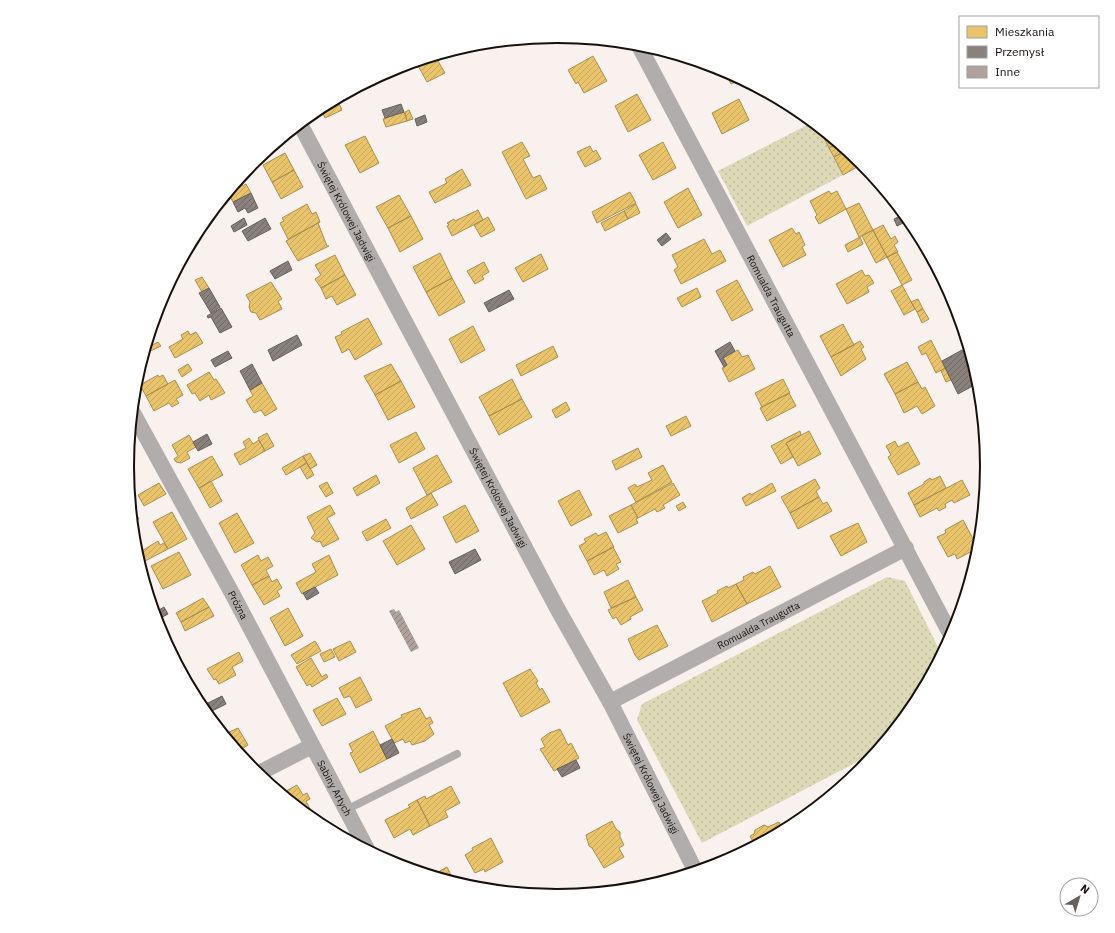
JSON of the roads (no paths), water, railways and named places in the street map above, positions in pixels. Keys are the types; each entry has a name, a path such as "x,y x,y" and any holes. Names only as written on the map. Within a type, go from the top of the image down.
{"street":[{"name":"Romualda Traugutta","path":"642,51 948,630"},
{"name":"Świętej Królowej Jadwigi","path":"303,129 557,608 610,702 694,868"},
{"name":"Próżna","path":"137,420 234,595 312,746"},
{"name":"Romualda Traugutta","path":"610,702 906,548"},
{"path":"263,771 312,746"},
{"name":"Sabiny Artych","path":"312,746 363,842"}],"lane":[{"path":"346,810 457,754"}]}
